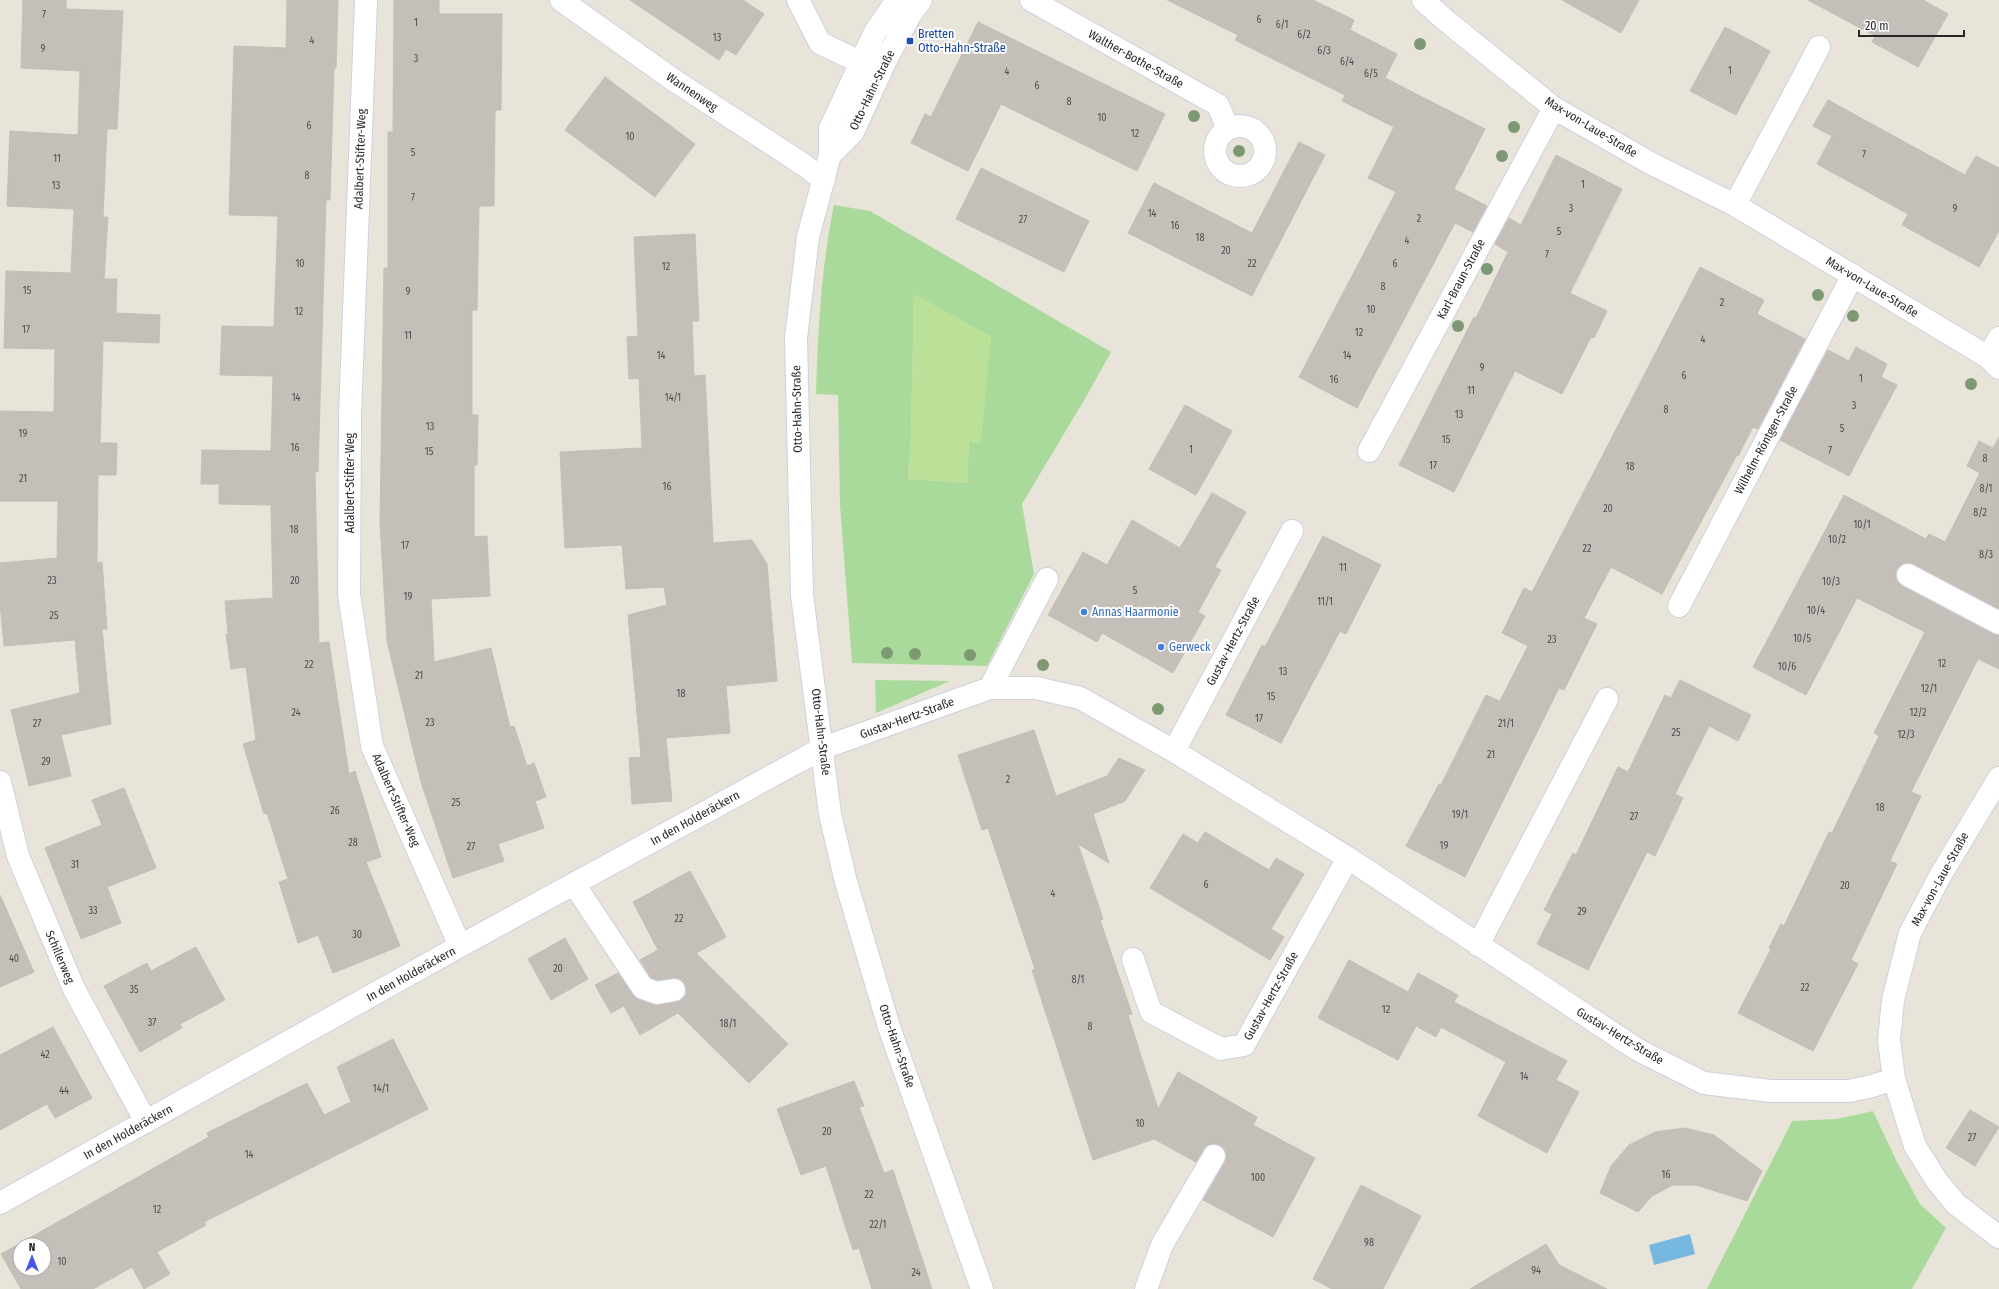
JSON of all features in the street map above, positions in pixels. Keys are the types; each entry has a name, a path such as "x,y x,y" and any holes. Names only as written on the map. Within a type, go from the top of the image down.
{"street":[{"name":"Adalbert-Stifter-Weg","path":"366,0 350,415 349,594 372,746 460,946"},
{"name":"Wannenweg","path":"561,0 675,81 804,165 824,180"},
{"path":"798,0 820,43 860,62"},
{"name":"Otto-Hahn-Straße","path":"897,0 875,32 830,129 830,155 808,237 796,338 802,595 823,748 830,814 846,882 889,1027 982,1289"},
{"name":"Otto-Hahn-Straße","path":"830,155 853,132 886,60 910,15 921,0"},
{"name":"Walther-Bothe-Straße","path":"1031,0 1218,105 1228,129"},
{"name":"Max-von-Laue-Straße","path":"1423,0 1444,20 1554,108 1652,164 1735,205 1853,275 1994,363 1999,338"},
{"path":"1735,205 1819,47"},
{"name":"Karl-Braun-Straße","path":"1369,451 1554,108"},
{"name":"Wilhelm-Röntgen-Straße","path":"1679,606 1853,275"},
{"name":"Gustav-Hertz-Straße","path":"1174,751 1292,532"},
{"path":"1908,575 1999,623"},
{"path":"990,688 1047,579"},
{"name":"Gustav-Hertz-Straße","path":"823,748 990,688 1036,688 1080,698 1174,751 1348,858 1638,1050 1704,1083 1771,1091 1849,1091 1894,1079"},
{"path":"1478,945 1607,699"},
{"name":"In den Holderäckern","path":"0,1202 460,946 823,748"},
{"name":"Max-von-Laue-Straße","path":"1999,778 1940,876 1910,933 1893,1000 1889,1040 1894,1079 1915,1146 1937,1181 1956,1204 1999,1237"},
{"name":"Schillerweg","path":"0,782 18,856 71,982 146,1122"},
{"name":"Gustav-Hertz-Straße","path":"1133,959 1151,1012 1221,1049 1244,1045 1348,858"},
{"path":"574,884 644,988 657,993 674,990"},
{"path":"1146,1289 1162,1245 1214,1156"}],"green space":[{"path":"834,205 870,211 1111,352 1022,504 1034,574 987,666 852,663 840,505 838,395 816,394 821,299","holes":["914,295 981,443 969,442 967,483 908,479 911,438"]},
{"path":"914,294 991,336 981,443 969,442 967,483 908,479 911,438"},
{"path":"875,680 950,681 876,713"},
{"path":"1873,1111 1897,1162 1920,1204 1946,1228 1912,1289 1707,1289 1792,1121 1837,1119"}],"water":[{"path":"1690,1234 1695,1254 1654,1265 1649,1245"}],"building":[{"path":"23,0 66,0 66,9 123,11 117,129 107,129 103,217 108,217 104,279 117,279 116,313 160,315 159,343 103,341 100,443 117,443 116,475 98,475 97,563 102,562 107,629 102,629 111,724 61,735 71,776 29,786 11,710 80,693 75,640 4,646 0,603 0,563 57,558 58,501 0,501 0,411 54,412 55,349 4,348 6,271 71,273 74,209 7,206 10,131 78,135 80,71 21,68"},
{"path":"287,0 338,0 336,68 334,68 330,200 326,200 318,472 315,472 319,643 329,642 349,774 355,771 381,857 366,862 400,946 333,973 318,935 298,943 279,882 288,879 267,813 264,814 243,744 256,740 246,667 231,669 226,634 228,634 225,601 273,598 271,505 219,504 219,484 201,484 202,450 271,451 273,376 220,375 222,326 274,327 278,216 229,215 234,46 286,48"},
{"path":"394,0 439,0 439,14 502,14 501,110 495,110 494,206 479,206 477,310 472,310 472,415 478,415 477,465 474,465 474,537 487,536 490,596 431,599 434,662 491,648 510,727 514,726 527,766 534,763 546,797 535,801 544,828 498,844 504,861 453,878 421,782 387,641 380,522 384,268 388,268 388,132 393,132"},
{"path":"630,0 743,0 764,14 736,55 726,49 719,60"},
{"path":"1167,0 1313,0 1354,20 1350,30 1397,54 1385,78 1485,129 1454,189 1487,206 1473,232 1455,223 1357,408 1299,377 1396,192 1368,178 1394,127 1342,101 1345,95 1235,40 1238,35"},
{"path":"1562,0 1639,0 1621,33"},
{"path":"1808,0 1923,0 1948,14 1918,67 1872,42 1875,36"},
{"path":"978,22 1165,114 1137,171 1001,104 968,171 911,143 925,114 931,117"},
{"path":"1725,27 1770,51 1736,115 1690,91"},
{"path":"605,77 695,144 655,197 565,130"},
{"path":"1828,100 1965,175 1976,156 1999,168 1999,231 1979,267 1902,225 1908,214 1817,164 1832,136 1813,126"},
{"path":"1299,142 1325,155 1252,296 1128,233 1154,183 1252,233"},
{"path":"1556,155 1622,189 1570,293 1607,311 1594,338 1591,337 1562,394 1515,371 1454,492 1399,465 1474,317 1476,318 1508,252 1495,244 1509,218 1521,225"},
{"path":"981,168 1089,221 1064,272 956,219"},
{"path":"695,234 699,321 692,321 694,376 705,375 713,543 752,540 767,564 777,681 726,686 730,733 666,738 672,801 632,804 629,758 641,757 628,615 667,605 664,587 626,589 622,545 565,548 560,452 642,448 639,378 629,379 627,337 638,336 634,237"},
{"path":"1700,267 1764,300 1757,314 1805,339 1758,429 1753,427 1662,594 1611,567 1584,618 1597,624 1564,690 1559,688 1465,877 1406,846 1439,784 1441,785 1486,695 1500,701 1528,646 1502,633 1524,588 1532,592"},
{"path":"1856,347 1887,364 1881,377 1897,385 1849,476 1780,440 1828,350 1849,361"},
{"path":"1185,405 1232,431 1196,495 1149,469"},
{"path":"1999,437 1999,609 1913,564 1907,563 1901,565 1897,569 1896,575 1897,581 1902,586 1993,634 1999,635 1999,669 1978,659 1911,792 1921,796 1890,861 1897,864 1851,960 1858,964 1813,1051 1738,1013 1771,949 1769,948 1781,924 1784,926 1829,832 1832,833 1879,736 1874,733 1925,632 1857,598 1806,695 1753,667 1844,495 1926,539 1929,534 1945,542 1980,473 1967,466 1979,441 1993,448"},
{"path":"1212,493 1246,512 1215,567 1221,570 1198,612 1205,616 1173,673 1102,633 1097,642 1048,615 1083,552 1107,565 1132,520 1180,548"},
{"path":"1323,536 1381,565 1346,634 1340,631 1281,743 1226,715 1262,645 1265,647"},
{"path":"1680,680 1751,715 1738,741 1709,726 1675,794 1683,798 1655,856 1647,852 1588,970 1537,944 1552,914 1544,910 1573,853 1576,855 1618,767 1628,772 1665,695 1671,698"},
{"path":"1034,730 1056,796 1107,776 1119,758 1145,770 1125,801 1093,814 1109,863 1078,844 1103,919 1100,920 1132,1014 1128,1015 1158,1109 1178,1072 1257,1117 1253,1125 1315,1158 1273,1237 1203,1200 1225,1162 1225,1150 1220,1145 1207,1145 1196,1162 1154,1139 1093,1160 1032,970 1035,969 988,828 982,830 958,755"},
{"path":"124,788 156,868 107,887 121,923 81,939 45,848 102,825 92,800"},
{"path":"1205,832 1269,870 1276,858 1304,874 1271,929 1284,937 1270,960 1150,888 1183,834 1198,843"},
{"path":"690,871 726,937 696,953 788,1044 749,1083 678,1013 640,1035 624,1006 611,1013 595,985 618,973 633,995 639,1000 659,1005 676,1002 686,995 686,988 683,982 678,978 658,980 651,978 640,960 658,950 633,902"},
{"path":"0,895 34,972 0,987"},
{"path":"565,938 588,979 551,1000 528,959"},
{"path":"196,947 225,1000 180,1024 182,1028 140,1052 104,986 147,963 151,971"},
{"path":"1349,960 1408,992 1418,973 1458,995 1454,1002 1567,1061 1556,1080 1579,1092 1547,1153 1478,1116 1506,1062 1441,1027 1436,1037 1416,1026 1398,1060 1318,1018"},
{"path":"53,1027 92,1098 55,1118 47,1104 0,1130 0,1055"},
{"path":"393,1039 428,1109 204,1222 206,1225 157,1252 170,1274 144,1289 132,1267 93,1289 21,1289 14,1277 52,1277 52,1237 31,1237 209,1137 207,1133 307,1083 324,1115 351,1102 337,1067"},
{"path":"854,1081 864,1106 859,1107 884,1173 893,1170 932,1289 872,1289 859,1248 853,1250 826,1166 801,1175 777,1109"},
{"path":"1970,1110 1999,1127 1975,1166 1946,1148"},
{"path":"1685,1128 1714,1135 1762,1171 1747,1201 1696,1185 1673,1185 1652,1196 1638,1212 1600,1193 1611,1166 1629,1145 1655,1132"},
{"path":"1361,1185 1421,1216 1383,1289 1332,1289 1313,1279"},
{"path":"1546,1244 1559,1265 1607,1289 1470,1289"},
{"path":"12,1248 12,1273 1,1254"}],"place":[{"name":"Bretten Otto-Hahn-Straße","path":"910,41"},
{"name":"Annas Haarmonie","path":"1084,612"},
{"name":"Gerweck","path":"1161,647"}]}
